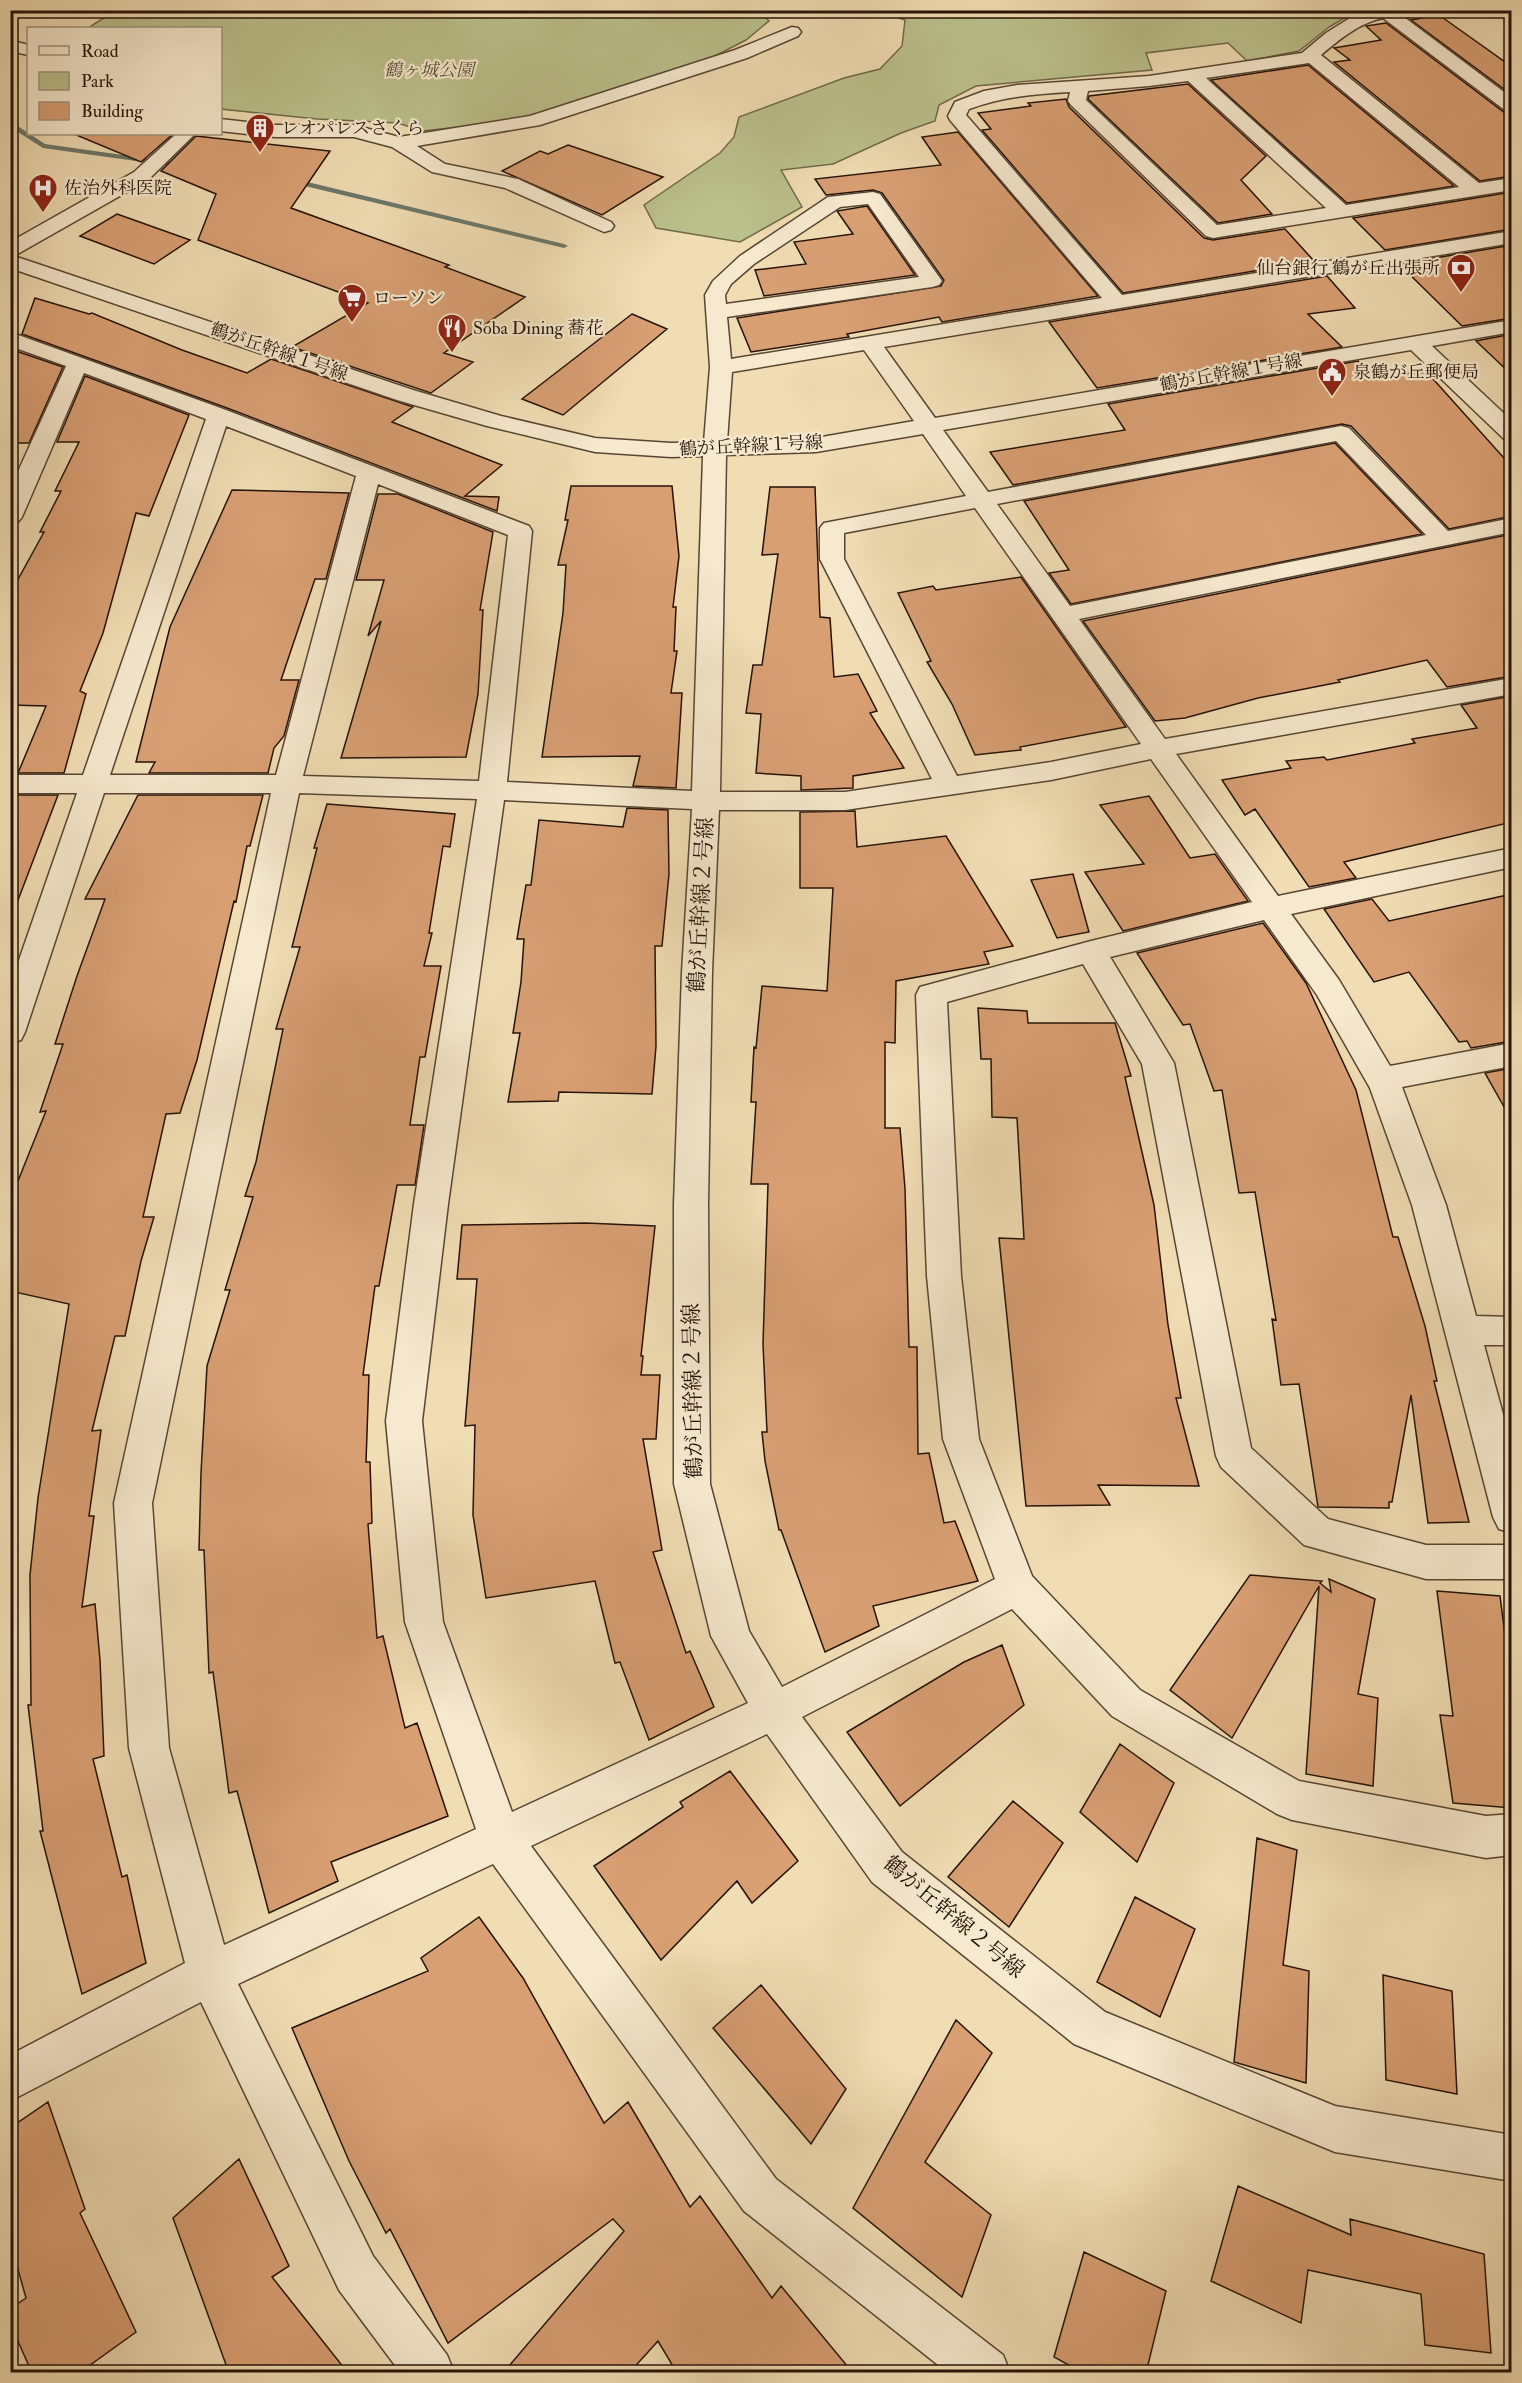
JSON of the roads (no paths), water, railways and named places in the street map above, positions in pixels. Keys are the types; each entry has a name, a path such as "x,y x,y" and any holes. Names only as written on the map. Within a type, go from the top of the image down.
{"street":[{"path":"1117,302 957,116 961,106 990,95 1017,90 1192,75 1307,58 1332,36 1364,17 1392,12 1512,107"},
{"path":"399,143 533,121 741,54 792,32"},
{"path":"10,45 27,50"},
{"path":"1310,55 1475,190"},
{"path":"1192,75 1342,212"},
{"path":"1080,86 1077,101 1213,232 1512,184"},
{"path":"222,126 275,131 354,131 399,143 439,168 511,183 604,226"},
{"path":"10,252 146,171 185,135"},
{"name":"鶴が丘幹線２号線","path":"715,312 932,281 873,198 835,201 747,260 723,281 715,295 715,312 721,367 715,448 706,801 697,972 691,1204 692,1484 731,1636 774,1711 887,1867 1090,2028 1335,2129 1512,2158"},
{"path":"721,367 1512,237"},
{"name":"鶴が丘幹線１号線","path":"10,261 405,395 495,422 595,445 671,450 816,445 1512,326"},
{"path":"10,339 218,415 520,531 492,790 431,1204 404,1421 424,1622 501,1840 760,2195 986,2373"},
{"path":"1414,341 1512,434"},
{"path":"870,343 1328,988 1382,1079 1429,1205 1512,1517"},
{"path":"10,517 78,363"},
{"path":"10,1032 218,415"},
{"path":"949,786 832,559 832,528 1341,433 1442,538"},
{"path":"369,473 287,784 134,1503 149,1749 210,1974 356,2273 430,2373"},
{"path":"1062,615 1512,525"},
{"path":"10,784 287,784 492,790 706,801 845,801 1051,771 1158,749 1512,686"},
{"path":"1512,857 1271,908 1091,951 931,995 944,1276 961,1438 1017,1587 1126,1703 1292,1800 1486,1837 1512,1834"},
{"path":"1091,951 1158,1063 1234,1456 1317,1533 1426,1562 1512,1562"},
{"path":"1382,1079 1512,1054"},
{"path":"1461,1330 1512,1331"},
{"path":"10,2079 210,1974 774,1711 1017,1587"}],"waterway":[{"path":"10,123 27,135"},
{"path":"27,135 43,146 186,166"},
{"path":"291,180 564,246"}],"place":[{"name":"レオパレスさくら","path":"260,154"},
{"name":"佐治外科医院","path":"43,214"},
{"name":"仙台銀行 鶴が丘出張所","path":"1461,294"},
{"name":"ローソン","path":"352,324"},
{"name":"Soba Dining 蕎花","path":"452,354"},
{"name":"泉鶴が丘郵便局","path":"1332,398"}],"park label":[{"name":"鶴ヶ城公園","path":"429,70"}]}
